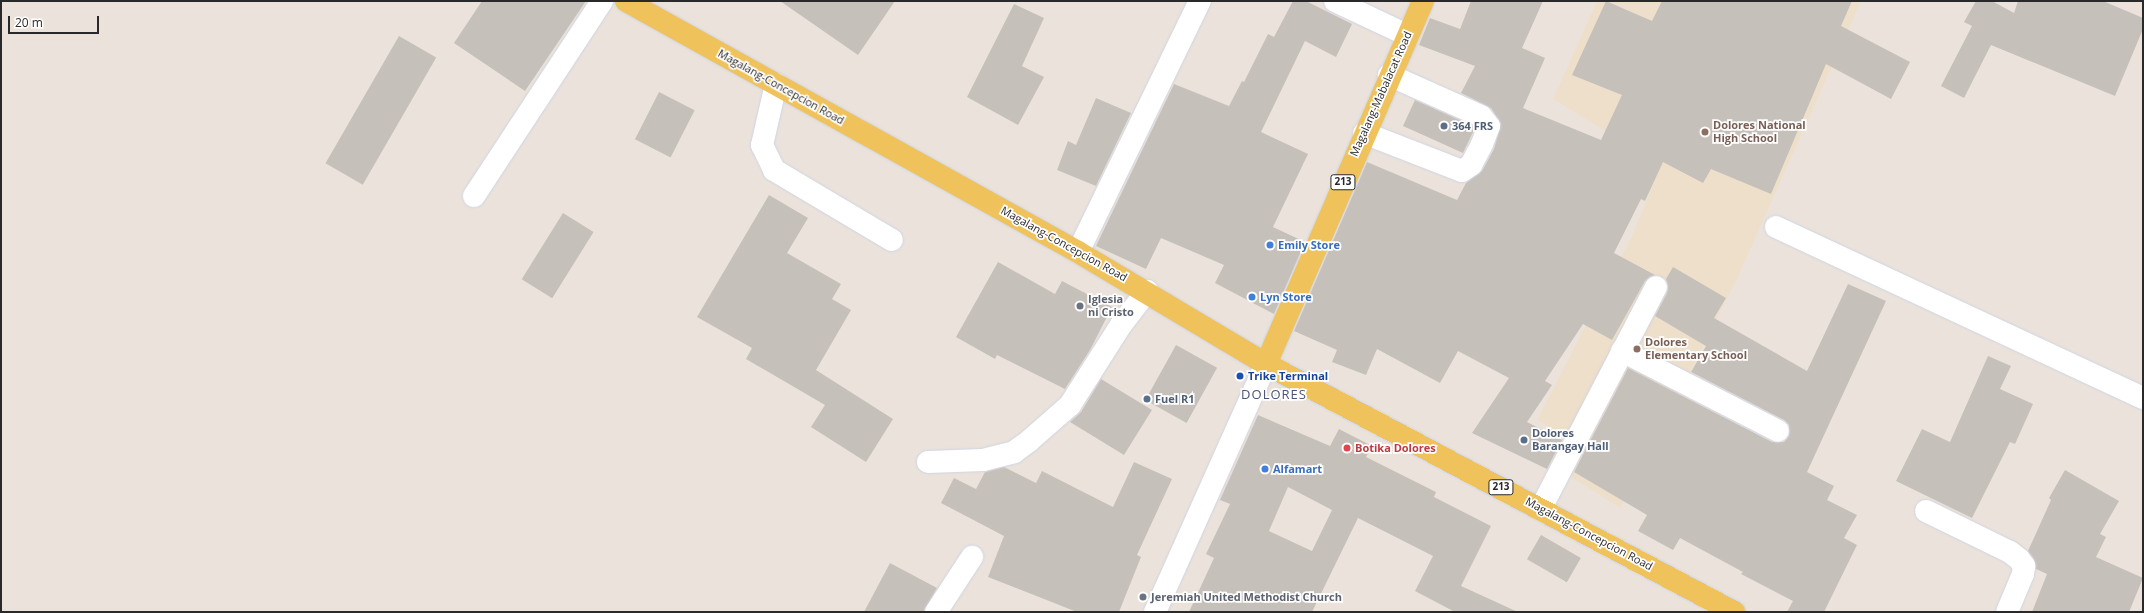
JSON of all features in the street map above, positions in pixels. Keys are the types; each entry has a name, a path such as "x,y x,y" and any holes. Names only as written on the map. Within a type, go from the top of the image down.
{"main road":[{"name":"Magalang-Concepcion Road","path":"626,1 1147,291 1266,364 1541,508 1734,612"},
{"name":"Magalang-Mabalacat Road","path":"1266,364 1389,75 1423,1"}],"street":[{"path":"474,196 602,1"},
{"path":"1078,252 1200,1"},
{"path":"1335,1 1407,35"},
{"path":"1364,133 1462,171 1472,165 1482,144 1489,126 1481,116 1389,75"},
{"path":"776,84 762,145 774,170 892,240"},
{"path":"1776,227 2143,398"},
{"path":"1541,508 1656,287"},
{"path":"928,462 983,460 1014,452 1029,441 1070,405 1121,325 1147,291"},
{"path":"1622,351 1778,431"},
{"path":"1155,612 1266,364"},
{"path":"1926,511 2010,552 2019,559 2024,566 2023,574 2007,612"},
{"path":"936,612 972,557"}],"shaded area":[{"name":"Dolores National High School","path":"1597,1 1861,1 1737,279 1620,508 1557,468 1571,438 1537,420 1632,236 1661,165 1553,99"}],"building":[{"path":"482,1 586,1 525,91 454,43"},
{"path":"780,1 895,1 858,55"},
{"path":"1293,1 1306,1 1352,24 1336,57 1305,41 1261,132 1308,154 1273,227 1305,242 1274,314 1215,283 1224,265 1161,238 1146,269 1096,246 1174,84 1229,106 1242,81 1244,82 1268,34 1274,37"},
{"path":"1471,1 1543,1 1522,48 1545,58 1523,108 1601,140 1622,95 1572,75 1606,1 1652,21 1662,1 1852,1 1841,26 1910,62 1891,99 1826,64 1771,194 1711,169 1703,183 1663,162 1645,201 1641,199 1614,253 1655,275 1645,281 1612,340 1583,324 1545,381 1552,385 1527,422 1562,440 1547,469 1472,433 1509,378 1458,351 1440,383 1377,349 1366,375 1332,362 1337,350 1294,331 1367,162 1457,200 1466,183 1482,171 1494,149 1501,124 1491,108 1461,93 1475,66 1419,45 1430,18 1460,29"},
{"path":"1976,1 1992,1 2014,13 2018,1 2103,1 2143,18 2143,29 2115,96 1991,45 1964,98 1941,86 1972,26 1964,22"},
{"path":"1014,4 1044,18 1022,66 1044,77 1018,125 967,97"},
{"path":"399,36 436,58 363,185 326,163"},
{"path":"659,92 695,110 671,157 635,139"},
{"path":"1096,98 1131,113 1096,186 1057,170 1068,141 1076,145"},
{"path":"1415,100 1475,128 1463,153 1403,126"},
{"path":"769,195 808,218 787,253 841,284 832,299 851,310 816,370 893,419 866,462 811,427 825,405 746,359 752,348 697,317"},
{"path":"563,213 594,232 552,298 522,279"},
{"path":"998,262 1055,294 1062,281 1112,307 1090,350 1065,389 997,355 995,359 956,337"},
{"path":"1673,267 1726,298 1714,318 1807,371 1848,284 1886,301 1807,472 1834,486 1827,500 1857,515 1844,538 1857,545 1824,612 1787,612 1793,601 1741,574 1743,572 1680,538 1673,550 1638,531 1647,515 1574,472 1628,368 1772,442 1784,442 1789,436 1789,425 1784,420 1691,372 1706,346 1655,316 1667,293 1668,286 1666,279"},
{"path":"1176,345 1217,368 1187,423 1145,400"},
{"path":"1988,356 2011,366 2000,389 2033,404 2015,444 2010,442 1972,518 1896,481 1922,429 1950,442"},
{"path":"1101,379 1152,410 1124,455 1070,422 1081,412"},
{"path":"1258,415 1330,446 1339,429 1372,446 1366,457 1436,492 1434,497 1491,526 1461,586 1518,612 1455,612 1415,591 1433,556 1358,518 1312,612 1189,612 1214,558 1206,554 1230,504 1220,500","holes":["1288,487 1332,510 1312,551 1269,531"]},
{"path":"1134,462 1172,479 1137,555 1141,557 1119,612 1077,612 988,577 1004,536 941,503 954,478 976,489 985,472 1004,467 1036,483 1042,471 1113,507"},
{"path":"2065,470 2119,501 2100,534 2106,537 2096,557 2143,578 2129,612 2032,612 2047,574 2036,569 2034,559 2028,551 2051,500 2049,498"},
{"path":"1541,535 1581,558 1567,582 1527,559"},
{"path":"890,563 937,588 924,612 864,612"}],"place":[{"name":"364 FRS","path":"1444,126"},
{"name":"Dolores National High School","path":"1705,132"},
{"name":"Emily Store","path":"1270,245"},
{"name":"Lyn Store","path":"1252,297"},
{"name":"Iglesia ni Cristo","path":"1080,306"},
{"name":"Dolores Elementary School","path":"1637,349"},
{"name":"Trike Terminal","path":"1240,376"},
{"name":"Fuel R1","path":"1147,399"},
{"name":"Dolores Barangay Hall","path":"1524,440"},
{"name":"Botika Dolores","path":"1347,448"},
{"name":"Alfamart","path":"1265,469"},
{"name":"Jeremiah United Methodist Church","path":"1143,597"}],"district":[{"name":"DOLORES","path":"1274,394"}]}
